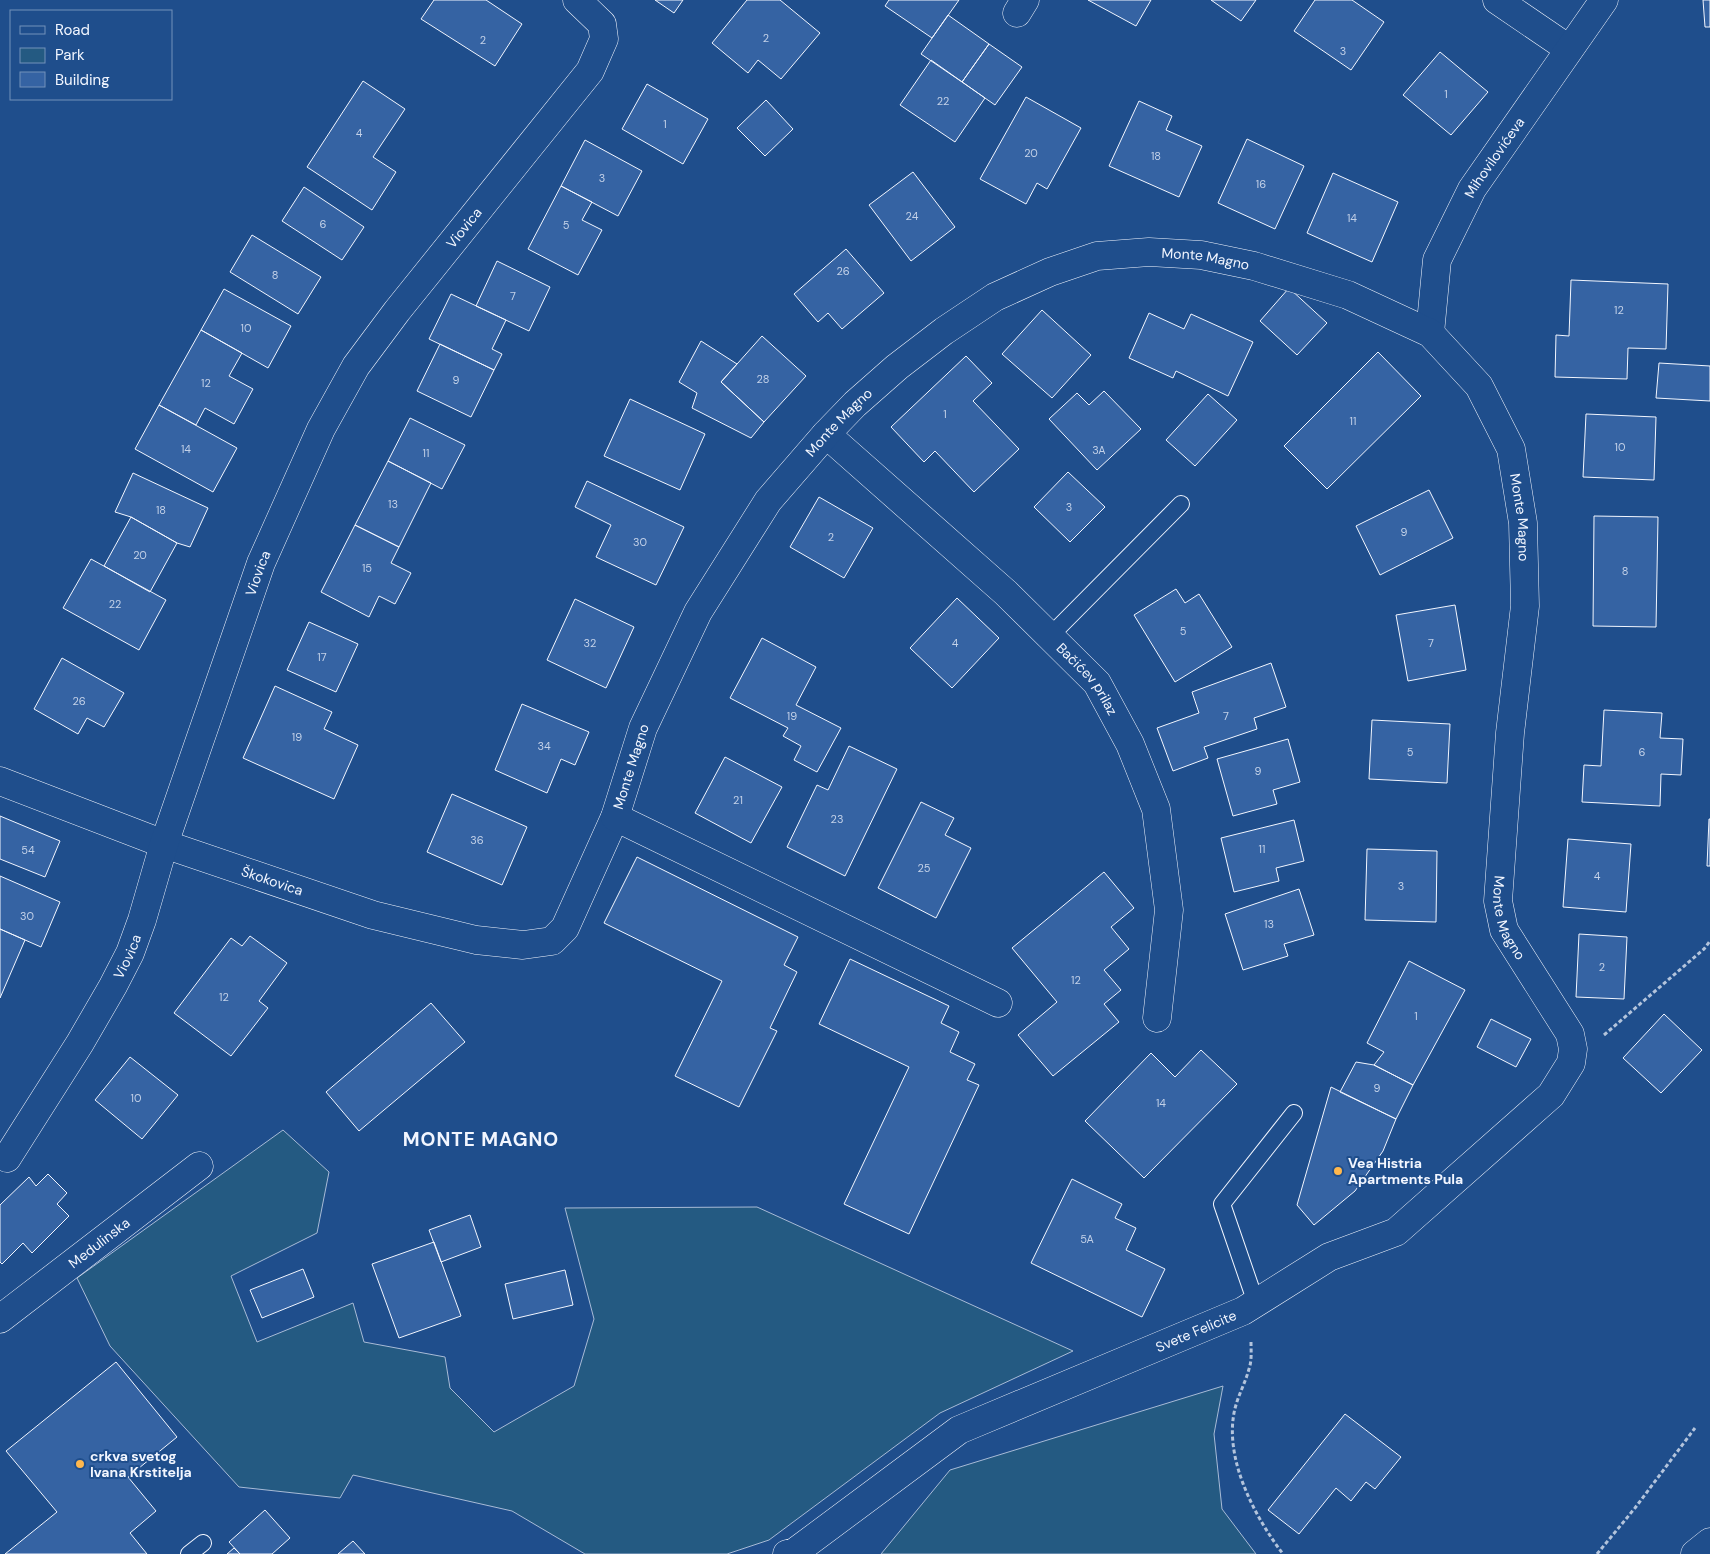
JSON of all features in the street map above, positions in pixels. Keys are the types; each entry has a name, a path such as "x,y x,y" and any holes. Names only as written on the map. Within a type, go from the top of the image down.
{"street":[{"name":"Viovica","path":"7,1158 80,1043 130,953 142,920 164,844 261,564 321,429 356,366 397,311 590,71 604,40 602,24 577,0"},
{"path":"1497,0 1569,49"},
{"name":"Mihovilovićeva","path":"1430,333 1436,260 1472,189 1604,0"},
{"name":"Monte Magno","path":"552,941 566,928 615,818 643,728 698,612 768,501 826,434 855,404 897,367 944,331 987,302 1050,272 1097,256 1149,252 1201,255 1254,266 1348,295 1430,333 1479,386 1511,448 1523,523 1525,606 1510,734 1498,901 1504,930 1570,1034 1573,1049 1571,1063"},
{"name":"Bačićev prilaz","path":"826,434 1006,593 1097,683 1130,744 1156,809 1169,910 1157,1018"},
{"name":"Škokovica","path":"0,781 164,844 383,917 476,940 523,945 552,941"},
{"path":"615,818 998,1003"},
{"name":"Svete Felicite","path":"787,1554 795,1552 959,1430 1249,1307 1329,1257 1396,1232 1551,1095 1571,1063"},
{"name":"Medulinska","path":"0,1319 199,1166"},
{"path":"1695,1554 1710,1542"}],"lane":[{"path":"1050,636 1181,504"},
{"path":"1249,1307 1222,1204 1294,1113"},
{"path":"189,1554 202,1542"}],"path":[{"path":"1571,1063 1710,941"},
{"path":"1249,1307 1250,1368 1238,1396 1234,1415 1235,1454 1253,1506 1269,1535 1284,1554"},
{"path":"1597,1554 1635,1508 1695,1428"}],"green space":[{"path":"283,1130 329,1172 317,1233 231,1276 257,1342 353,1303 364,1342 445,1357 450,1388 494,1432 574,1386 594,1319 565,1208 757,1207 1073,1351 940,1413 769,1540 727,1554 585,1554 512,1511 353,1475 340,1498 239,1487 110,1346 77,1278"},
{"path":"1223,1386 1214,1434 1222,1509 1256,1554 881,1554 950,1470"}],"building":[{"path":"434,0 486,0 522,24 495,66 421,19"},
{"path":"655,0 683,0 674,13"},
{"path":"747,0 780,0 820,33 781,79 758,60 748,73 712,43"},
{"path":"889,0 959,0 932,38 885,6"},
{"path":"1088,0 1151,0 1136,26"},
{"path":"1211,0 1256,0 1241,21"},
{"path":"1315,0 1352,0 1384,22 1351,70 1294,31"},
{"path":"1703,0 1710,0 1710,27 1705,27"},
{"path":"948,15 989,44 962,82 921,54"},
{"path":"989,44 1022,67 995,105 962,82"},
{"path":"1440,52 1488,92 1451,135 1403,95"},
{"path":"931,60 985,98 955,142 900,105"},
{"path":"363,81 405,109 373,157 396,172 372,210 307,167"},
{"path":"647,84 708,119 683,164 622,129"},
{"path":"1026,97 1081,128 1047,189 1037,183 1026,204 980,179"},
{"path":"766,100 793,129 765,156 737,128"},
{"path":"1139,101 1172,116 1166,130 1202,146 1179,197 1109,166"},
{"path":"1247,139 1304,166 1275,229 1218,203"},
{"path":"585,140 642,171 618,216 561,186"},
{"path":"913,172 955,227 911,261 869,205"},
{"path":"1333,173 1398,202 1372,262 1307,233"},
{"path":"561,186 592,202 582,220 602,230 578,275 528,249"},
{"path":"304,187 364,227 342,260 282,221"},
{"path":"252,235 321,277 298,314 230,272"},
{"path":"846,249 884,293 842,329 828,313 818,322 794,294"},
{"path":"497,261 550,287 529,331 476,306"},
{"path":"1571,280 1668,284 1666,349 1628,348 1627,379 1555,377 1556,335 1569,336"},
{"path":"1289,288 1327,323 1297,355 1260,321"},
{"path":"224,289 291,326 268,368 201,330"},
{"path":"451,294 506,320 492,349 502,354 494,370 429,339"},
{"path":"1042,310 1091,355 1052,398 1002,354"},
{"path":"1149,313 1184,329 1191,314 1253,342 1228,396 1176,371 1173,378 1129,358"},
{"path":"201,330 242,353 229,376 253,389 234,424 205,408 196,425 159,405"},
{"path":"762,336 806,376 764,422 721,382"},
{"path":"701,341 737,364 721,382 764,422 751,438 692,408 697,393 679,382"},
{"path":"440,344 494,370 471,417 417,391"},
{"path":"1378,352 1421,396 1327,489 1284,446"},
{"path":"966,356 992,383 973,401 1019,449 974,492 935,451 924,462 891,427"},
{"path":"1659,363 1710,366 1710,401 1656,398"},
{"path":"1104,391 1141,429 1097,470 1049,419 1077,393 1089,405"},
{"path":"1208,394 1237,420 1195,466 1166,440"},
{"path":"630,399 705,434 680,490 604,456"},
{"path":"159,405 237,448 213,492 135,449"},
{"path":"1586,414 1656,417 1654,480 1583,477"},
{"path":"410,418 465,445 442,489 388,461"},
{"path":"388,461 431,483 399,547 355,525"},
{"path":"1068,472 1105,507 1070,542 1034,507"},
{"path":"133,473 208,508 190,547 177,543 131,517 115,512"},
{"path":"587,481 684,527 656,585 596,557 611,525 575,507"},
{"path":"1429,490 1453,538 1380,575 1356,526"},
{"path":"819,497 873,528 844,578 790,547"},
{"path":"1594,516 1658,517 1656,627 1593,626"},
{"path":"131,517 177,543 150,592 104,566"},
{"path":"355,525 399,547 391,563 411,573 395,604 379,596 369,617 321,592"},
{"path":"91,559 166,600 139,650 63,608"},
{"path":"1176,589 1185,603 1199,594 1232,647 1175,682 1134,615"},
{"path":"957,598 999,638 952,688 910,648"},
{"path":"575,599 634,627 606,688 547,660"},
{"path":"1455,605 1466,670 1408,681 1396,615"},
{"path":"309,622 358,644 336,692 287,670"},
{"path":"762,638 816,667 796,705 841,728 817,772 794,760 801,746 783,736 788,728 730,698"},
{"path":"62,658 124,693 104,727 87,718 78,734 34,709"},
{"path":"1271,663 1286,707 1254,718 1257,729 1204,747 1208,758 1173,771 1157,728 1199,713 1192,692"},
{"path":"275,686 332,712 324,729 358,745 334,799 243,758"},
{"path":"522,704 589,732 575,765 561,759 547,793 495,770"},
{"path":"1604,710 1662,713 1660,738 1683,739 1681,775 1661,774 1660,806 1582,802 1584,765 1601,766"},
{"path":"1372,720 1450,724 1447,783 1369,779"},
{"path":"1288,739 1300,782 1273,790 1277,804 1233,816 1217,759"},
{"path":"849,746 897,769 845,876 787,847 817,785 828,790"},
{"path":"725,757 782,787 751,843 695,813"},
{"path":"452,794 527,827 502,885 427,852"},
{"path":"921,802 954,818 945,835 971,848 936,918 878,888"},
{"path":"0,816 60,841 45,877 0,859"},
{"path":"1709,819 1710,866 1707,866"},
{"path":"1294,820 1304,861 1276,868 1279,881 1234,892 1221,838"},
{"path":"1568,839 1631,844 1626,912 1563,907"},
{"path":"1367,849 1437,851 1436,922 1365,920"},
{"path":"637,857 798,937 784,965 797,972 770,1028 777,1031 739,1107 675,1076 722,981 604,923"},
{"path":"1104,872 1134,908 1111,927 1129,949 1104,970 1121,990 1104,1004 1119,1022 1053,1076 1018,1035 1057,1002 1012,948"},
{"path":"0,876 60,902 41,947 0,929"},
{"path":"1299,889 1314,935 1284,944 1288,956 1243,970 1225,914"},
{"path":"0,929 25,940 0,998"},
{"path":"1579,934 1627,937 1624,999 1576,997"},
{"path":"250,936 287,963 259,1001 268,1008 231,1056 174,1013 231,938 242,946"},
{"path":"850,959 949,1006 941,1023 959,1032 950,1052 975,1064 967,1080 979,1085 909,1234 844,1204 909,1067 819,1024"},
{"path":"1409,961 1465,990 1413,1085 1374,1065 1384,1052 1367,1043"},
{"path":"431,1003 465,1042 359,1131 326,1092"},
{"path":"1664,1014 1702,1050 1661,1093 1623,1058"},
{"path":"1491,1019 1531,1039 1516,1067 1477,1047"},
{"path":"1201,1050 1237,1084 1144,1178 1085,1121 1151,1053 1175,1077"},
{"path":"130,1057 178,1095 142,1139 95,1100"},
{"path":"1356,1062 1374,1065 1413,1085 1396,1119 1340,1092"},
{"name":"Vea Histria Apartments Pula","path":"1331,1087 1396,1119 1383,1151 1355,1191 1314,1225 1297,1205"},
{"path":"48,1174 67,1193 57,1204 69,1216 32,1253 23,1243 2,1264 0,1262 0,1205 29,1177 36,1186"},
{"path":"1072,1179 1122,1204 1115,1218 1136,1228 1126,1250 1165,1269 1142,1317 1031,1263"},
{"path":"470,1215 481,1247 441,1262 429,1230"},
{"path":"434,1242 461,1316 399,1338 372,1264"},
{"path":"303,1269 314,1297 262,1318 250,1290"},
{"path":"565,1270 573,1305 513,1319 505,1284"},
{"name":"crkva svetog Ivana Krstitelja","path":"116,1362 177,1437 128,1477 156,1511 130,1533 147,1554 5,1554 57,1512 6,1451"},
{"path":"1345,1414 1401,1457 1375,1489 1366,1482 1351,1501 1336,1488 1299,1534 1268,1510"},
{"path":"265,1510 290,1538 272,1554 240,1554 229,1542"},
{"path":"353,1541 365,1554 338,1554"},
{"path":"234,1548 240,1554 227,1554"}],"place":[{"name":"Vea Histria Apartments Pula","path":"1338,1171"},
{"name":"crkva svetog Ivana Krstitelja","path":"80,1464"}],"district":[{"name":"MONTE MAGNO","path":"481,1139"}]}
